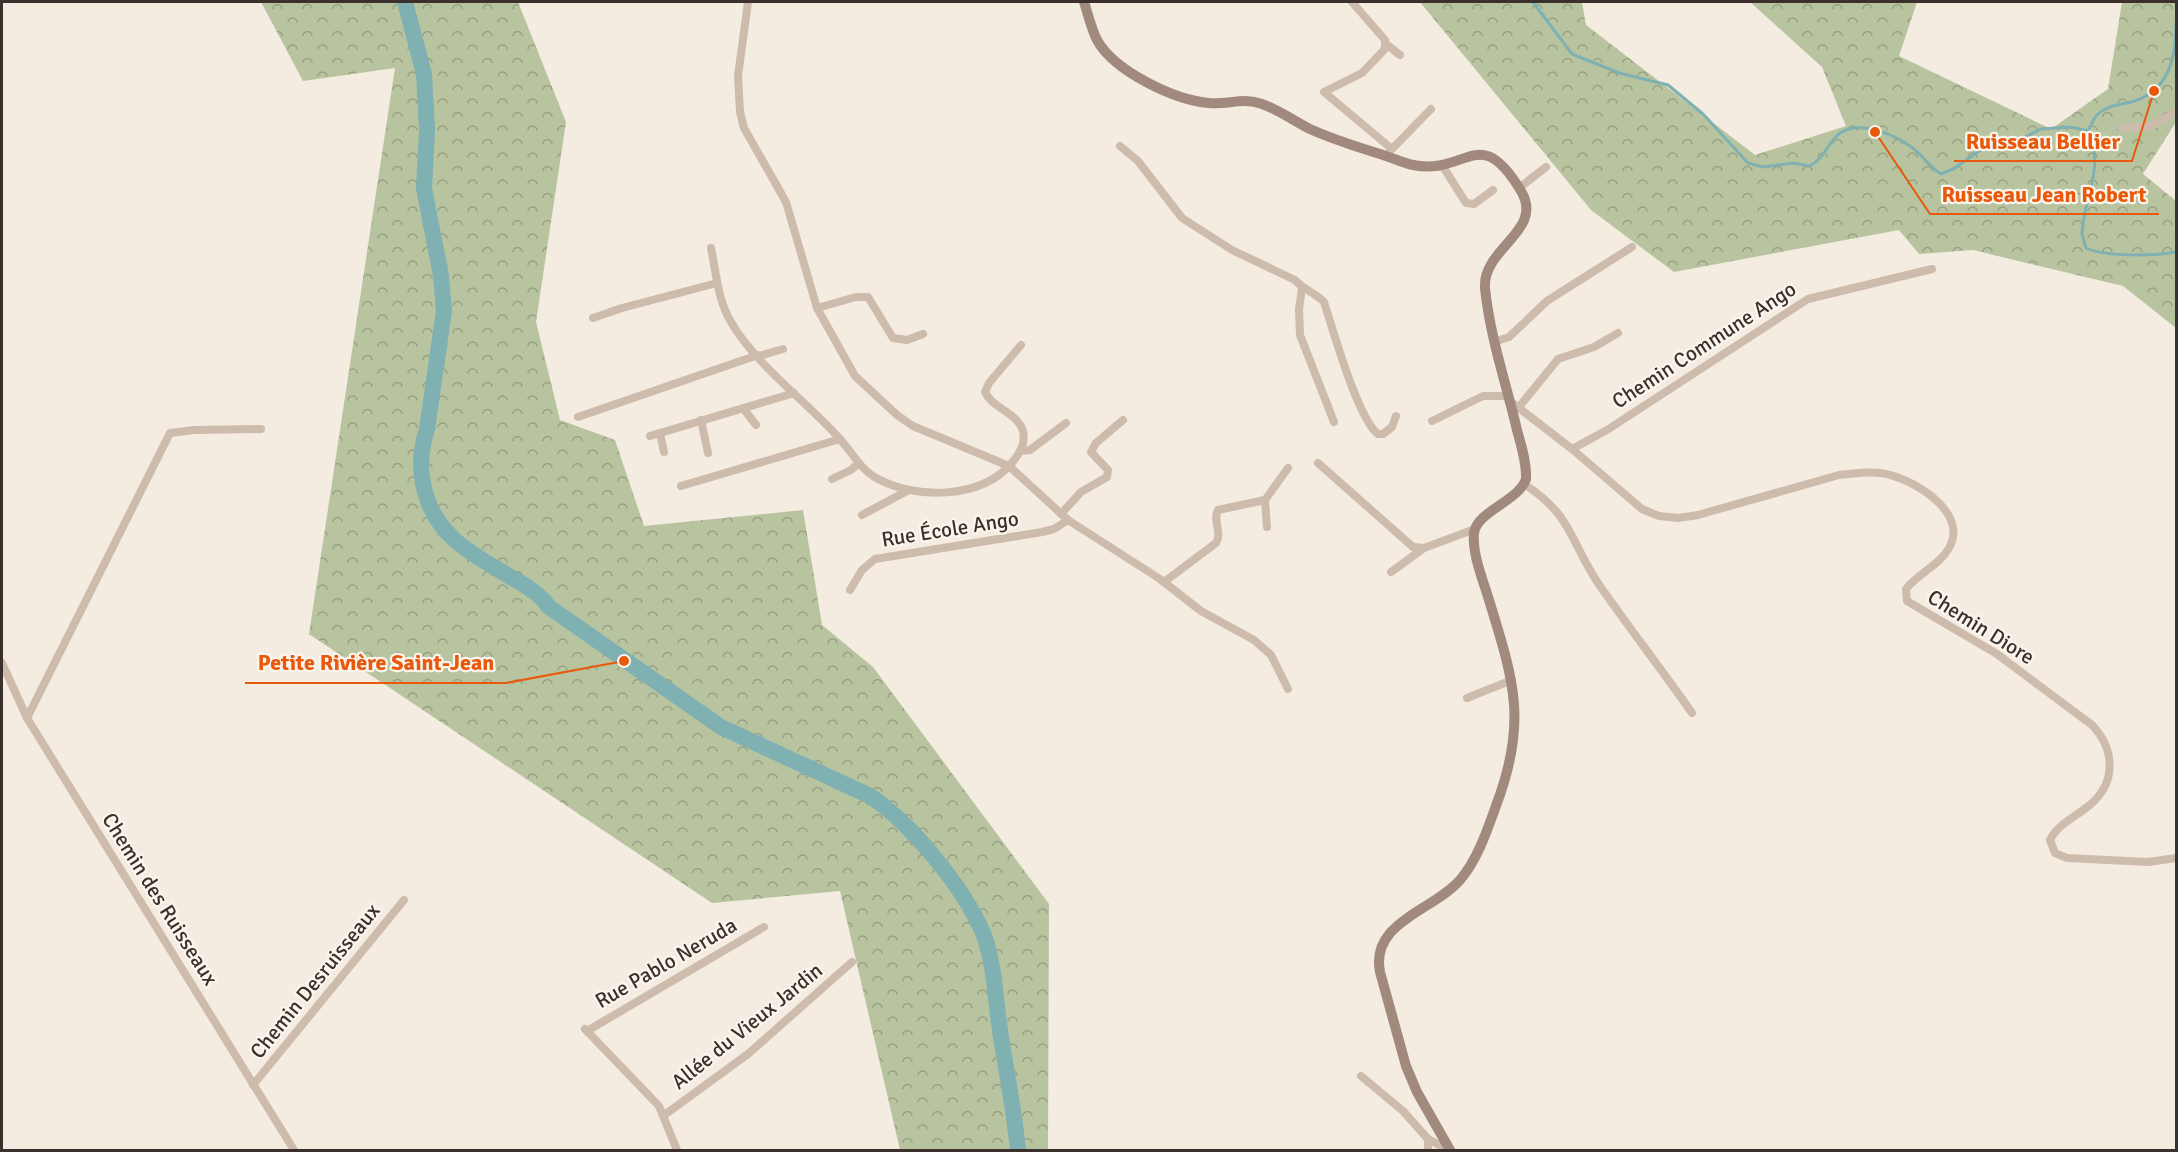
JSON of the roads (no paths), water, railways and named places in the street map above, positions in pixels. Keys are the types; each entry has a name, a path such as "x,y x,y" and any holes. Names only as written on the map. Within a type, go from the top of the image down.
{"street":[{"name":"Rue École Ango","path":"747,2 738,76 740,112 752,144 790,212 817,308 855,376 897,415 933,436 1009,466 1068,520 1164,582 1201,612 1264,648 1280,670 1288,689"},
{"path":"1083,2 1096,39 1111,58 1158,87 1200,102 1212,103 1241,99 1259,103 1322,134 1389,152"},
{"path":"1352,2 1386,44 1400,55"},
{"path":"1318,463 1405,542 1418,549 1475,529 1524,484 1526,473 1513,401 1494,342 1485,279 1491,261 1527,217 1526,200 1520,188 1500,164 1483,153 1473,154 1442,165 1412,165 1389,152 1324,92 1362,73 1373,63 1386,44"},
{"path":"1389,152 1431,109"},
{"path":"2122,128 2151,126 2176,112"},
{"path":"1120,146 1138,161 1182,218 1232,250 1295,280 1302,288 1318,296 1324,302 1357,397 1371,427 1378,434 1383,435 1392,427 1396,416"},
{"path":"1442,165 1466,203 1474,204 1492,190"},
{"path":"1520,188 1546,168"},
{"path":"1494,342 1509,336 1547,301 1632,247"},
{"path":"711,248 725,312 732,324 758,356 840,439 858,463 874,477 908,491 923,493 976,486 994,480 1009,466 1020,451 1024,434 1021,427 985,392 989,383 1021,345"},
{"name":"Chemin Commune Ango","path":"1572,449 1607,430 1808,299 1932,269"},
{"path":"593,318 717,283"},
{"path":"1302,288 1299,309 1300,335 1334,422"},
{"path":"817,308 863,296 871,300 893,338 908,340 923,334"},
{"path":"1513,401 1558,359 1594,347 1618,333"},
{"path":"578,417 783,349"},
{"path":"650,436 795,393"},
{"path":"1432,421 1483,396 1513,401"},
{"name":"Chemin Diore","path":"1513,401 1572,449 1626,498 1641,509 1659,516 1678,518 1698,514 1839,475 1863,472 1897,477 1931,495 1945,511 1952,539 1946,553 1906,590 1906,601 1997,654 2092,725 2103,736 2109,751 2110,770 2103,788 2091,804 2054,832 2050,840 2055,853 2067,858 2148,862 2176,858"},
{"path":"743,408 756,425"},
{"path":"701,420 708,453"},
{"path":"1060,514 1081,492 1107,477 1108,470 1091,452 1096,443 1123,420"},
{"path":"1020,451 1030,450 1066,423"},
{"path":"27,718 170,433 185,430 261,429"},
{"path":"660,433 664,452"},
{"path":"681,486 840,439"},
{"path":"832,479 851,470 858,463"},
{"path":"1164,582 1216,543 1220,535 1215,518 1218,510 1264,500 1288,468"},
{"path":"1524,484 1546,500 1564,519 1599,584 1692,712"},
{"path":"862,515 908,491"},
{"path":"1264,500 1267,527"},
{"name":"Rue École Ango","path":"850,590 862,570 875,559 1054,530 1068,520"},
{"path":"1449,1150 1417,1092 1406,1066 1380,972 1379,951 1384,938 1394,927 1449,891 1472,862 1507,775 1516,708 1512,680 1482,578 1474,536 1475,529"},
{"path":"1391,572 1424,548"},
{"name":"Chemin des Ruisseaux","path":"2,663 27,718 294,1150"},
{"path":"1467,698 1512,680"},
{"name":"Chemin Desruisseaux","path":"254,1085 404,900"},
{"name":"Rue Pablo Neruda","path":"677,1150 659,1106 586,1029 764,927"},
{"name":"Allée du Vieux Jardin","path":"663,1116 748,1054 852,962"},
{"path":"1361,1076 1403,1111 1428,1139 1449,1150"},
{"path":"1428,1139 1428,1150"}],"waterway":[{"path":"405,2 424,74 427,130 424,188 441,276 444,311 421,456 423,483 435,515 443,527 463,547 529,588 549,607 721,727 870,796 919,839 963,896 987,944 994,978 1018,1150"},
{"path":"1533,2 1572,54 1619,73 1668,85 1703,114 1748,163 1763,167 1793,163 1809,166 1819,159 1840,133 1857,128 1876,130 1903,141 1941,174 1955,168 1982,149 2005,147 2041,129 2071,127 2088,131 2093,143 2095,167 2083,224 2082,234 2086,248 2105,253 2130,255 2176,252"},
{"path":"2088,131 2094,118 2109,107 2131,102 2154,91 2172,62 2176,25"}],"place":[{"name":"Ruisseau Bellier","path":"2154,91"},
{"name":"Ruisseau Jean Robert","path":"1875,132"},
{"name":"Petite Rivière Saint-Jean","path":"624,661"}]}
